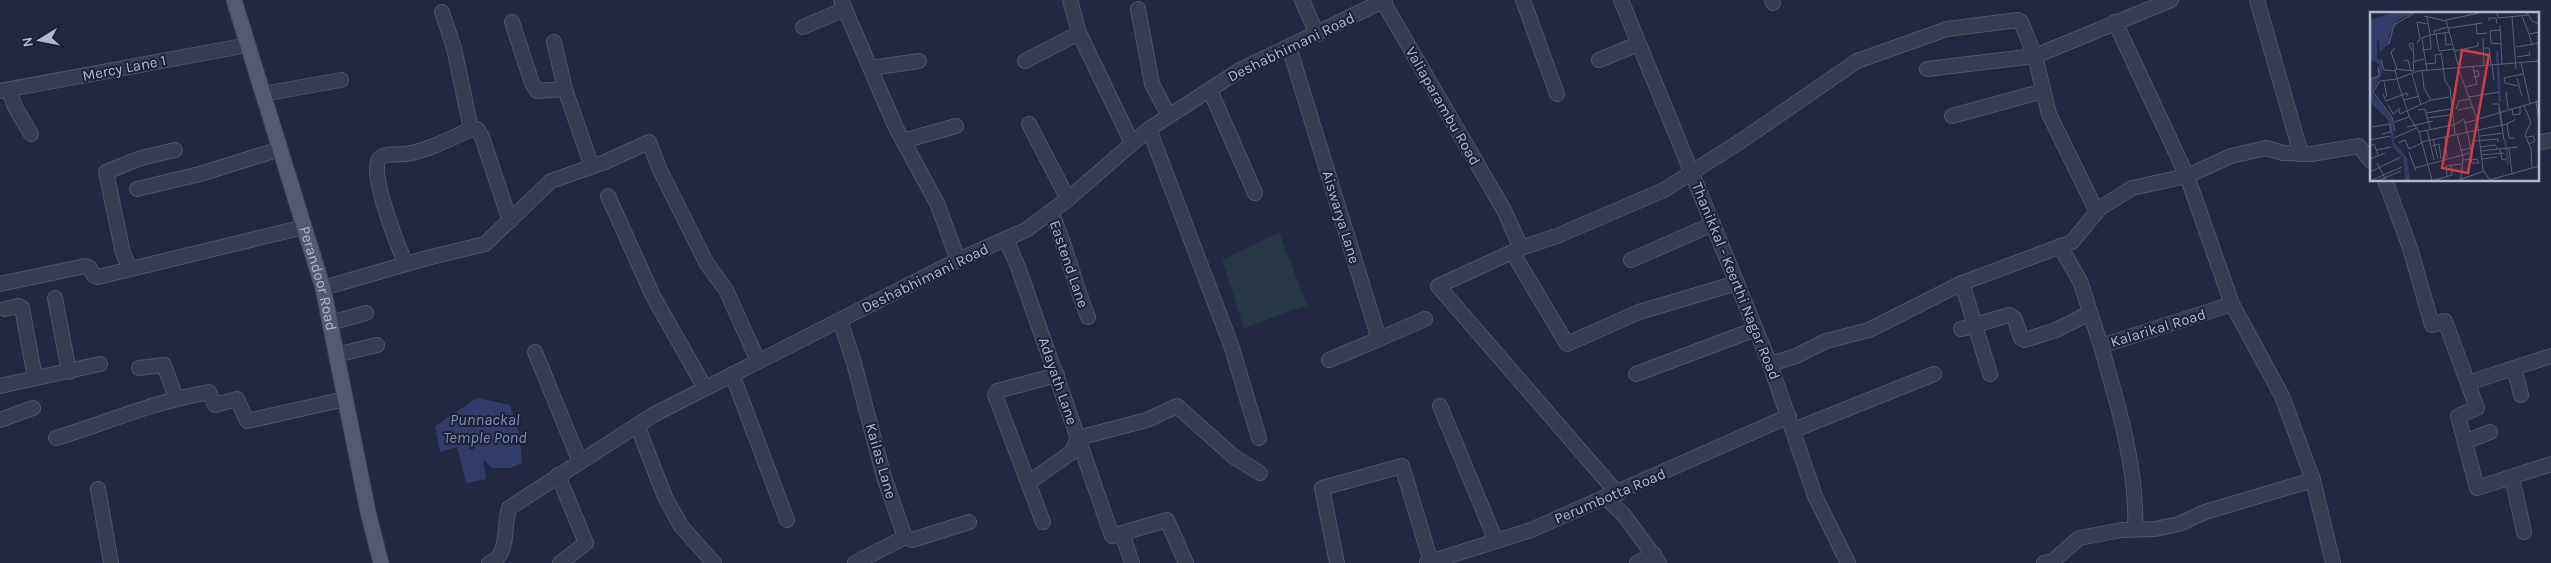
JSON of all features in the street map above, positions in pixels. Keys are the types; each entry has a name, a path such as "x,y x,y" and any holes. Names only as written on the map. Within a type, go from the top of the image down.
{"main road":[{"name":"Perandoor Road","path":"234,0 323,288 380,563"}],"street":[{"path":"1070,0 1079,33 1132,143"},
{"path":"1302,0 1317,34"},
{"name":"Deshabhimani Road","path":"489,563 498,560 504,552 505,522 509,508 637,425 732,374 958,260 1026,230 1068,199 1149,129 1240,70 1317,34 1383,0"},
{"name":"Valiaparambu Road","path":"1383,0 1504,210 1519,254 1567,344 1639,312 1737,283"},
{"path":"1523,0 1557,94"},
{"name":"Thanikkal - Keerthi Nagar Road","path":"1621,0 1770,364 1815,496 1848,563"},
{"path":"1927,69 2035,56 2171,0"},
{"path":"2257,0 2300,154"},
{"path":"803,27 843,4 903,141 937,203 958,260"},
{"path":"1138,9 1152,84 1169,116"},
{"path":"442,12 454,48 471,129"},
{"path":"1637,563 1656,559 1611,495 1438,286 1519,254 1664,190 1857,61 1929,35 1955,28 2020,20 2035,56 2049,114 2098,212"},
{"path":"512,22 532,83 537,91 565,89"},
{"path":"2115,22 2187,176 2232,304 2282,396 2313,480 2333,563"},
{"path":"1025,61 1079,33"},
{"path":"554,42 565,89 592,167"},
{"path":"1599,60 1638,44"},
{"name":"Mercy Lane 1","path":"4,91 248,45"},
{"name":"Aiswarya Lane","path":"1289,47 1379,339"},
{"path":"871,68 920,60"},
{"path":"263,94 341,80"},
{"path":"1210,90 1255,193"},
{"path":"4,91 32,134"},
{"path":"1952,116 2043,91"},
{"path":"1029,124 1068,199"},
{"path":"903,141 956,126"},
{"path":"406,264 388,219 376,166 382,156 407,154 435,147 471,129 477,129 482,137 510,221"},
{"path":"1149,129 1231,345 1259,438"},
{"path":"323,288 485,244 551,181 592,167 649,142 660,170 707,264 726,290 758,361"},
{"path":"1770,364 1796,356 1826,341 1869,330 1962,283 2072,242 2100,208 2132,188 2187,176 2232,156 2266,148 2283,153 2300,154 2360,146 2370,160"},
{"path":"137,189 200,174 280,149"},
{"path":"130,269 124,252 106,172 140,158 175,150"},
{"path":"2385,181 2410,248 2432,324 2445,321 2477,408 2458,416 2477,488 2551,464"},
{"path":"608,196 653,296 705,388"},
{"name":"Eastend Lane","path":"1051,212 1061,235 1075,284 1088,317"},
{"path":"1631,260 1713,224"},
{"path":"0,283 85,266 90,268 94,276 304,227"},
{"name":"Adayath Lane","path":"1006,239 1057,375 1078,438 1147,420 1177,406 1234,457 1260,473"},
{"name":"Kalarikal Road","path":"2060,246 2080,281 2101,346 2232,304"},
{"path":"1962,283 1968,328 1990,374"},
{"path":"54,298 69,372"},
{"path":"5,309 18,306 22,308 35,378"},
{"path":"330,323 366,313"},
{"path":"1968,328 2009,315 2015,319 2021,338 2025,340 2056,330 2090,313"},
{"name":"Kailas Lane","path":"840,320 854,363 884,477 905,537"},
{"path":"1330,360 1425,320"},
{"path":"1636,374 1756,330"},
{"path":"336,355 377,345"},
{"path":"2101,346 2115,395 2126,445 2136,512 2135,529"},
{"path":"535,352 580,462"},
{"path":"2474,381 2551,356"},
{"path":"0,386 100,364"},
{"path":"139,368 164,365 176,398"},
{"path":"2514,368 2521,395"},
{"path":"732,374 787,520"},
{"path":"1794,430 1934,374"},
{"path":"1043,522 994,395 997,391 1057,375"},
{"path":"56,438 176,398 209,392 215,405 237,399 247,421 345,400"},
{"path":"1440,406 1496,541"},
{"path":"0,420 33,408"},
{"name":"Perumbotta Road","path":"1429,562 1531,530 1789,416"},
{"path":"637,425 665,497 681,526 714,563"},
{"path":"2465,442 2490,432"},
{"path":"1028,483 1072,452 1078,438"},
{"path":"1078,438 1112,536 1166,520 1186,563"},
{"path":"1337,563 1322,488 1402,466 1429,562"},
{"path":"558,475 586,543 560,563"},
{"path":"2512,477 2524,532"},
{"path":"2044,563 2053,561 2079,538 2135,529 2155,529 2179,524 2205,512 2313,480"},
{"path":"98,488 111,563"},
{"path":"855,563 905,537 912,540 969,522"},
{"path":"1122,533 1132,563"}],"shaded area":[{"path":"1279,232 1307,305 1244,328 1222,260"}],"water":[{"name":"Punnackal Temple Pond","path":"477,398 510,405 520,436 522,463 510,468 492,468 483,459 486,479 466,483 457,447 440,452 435,426"}]}
